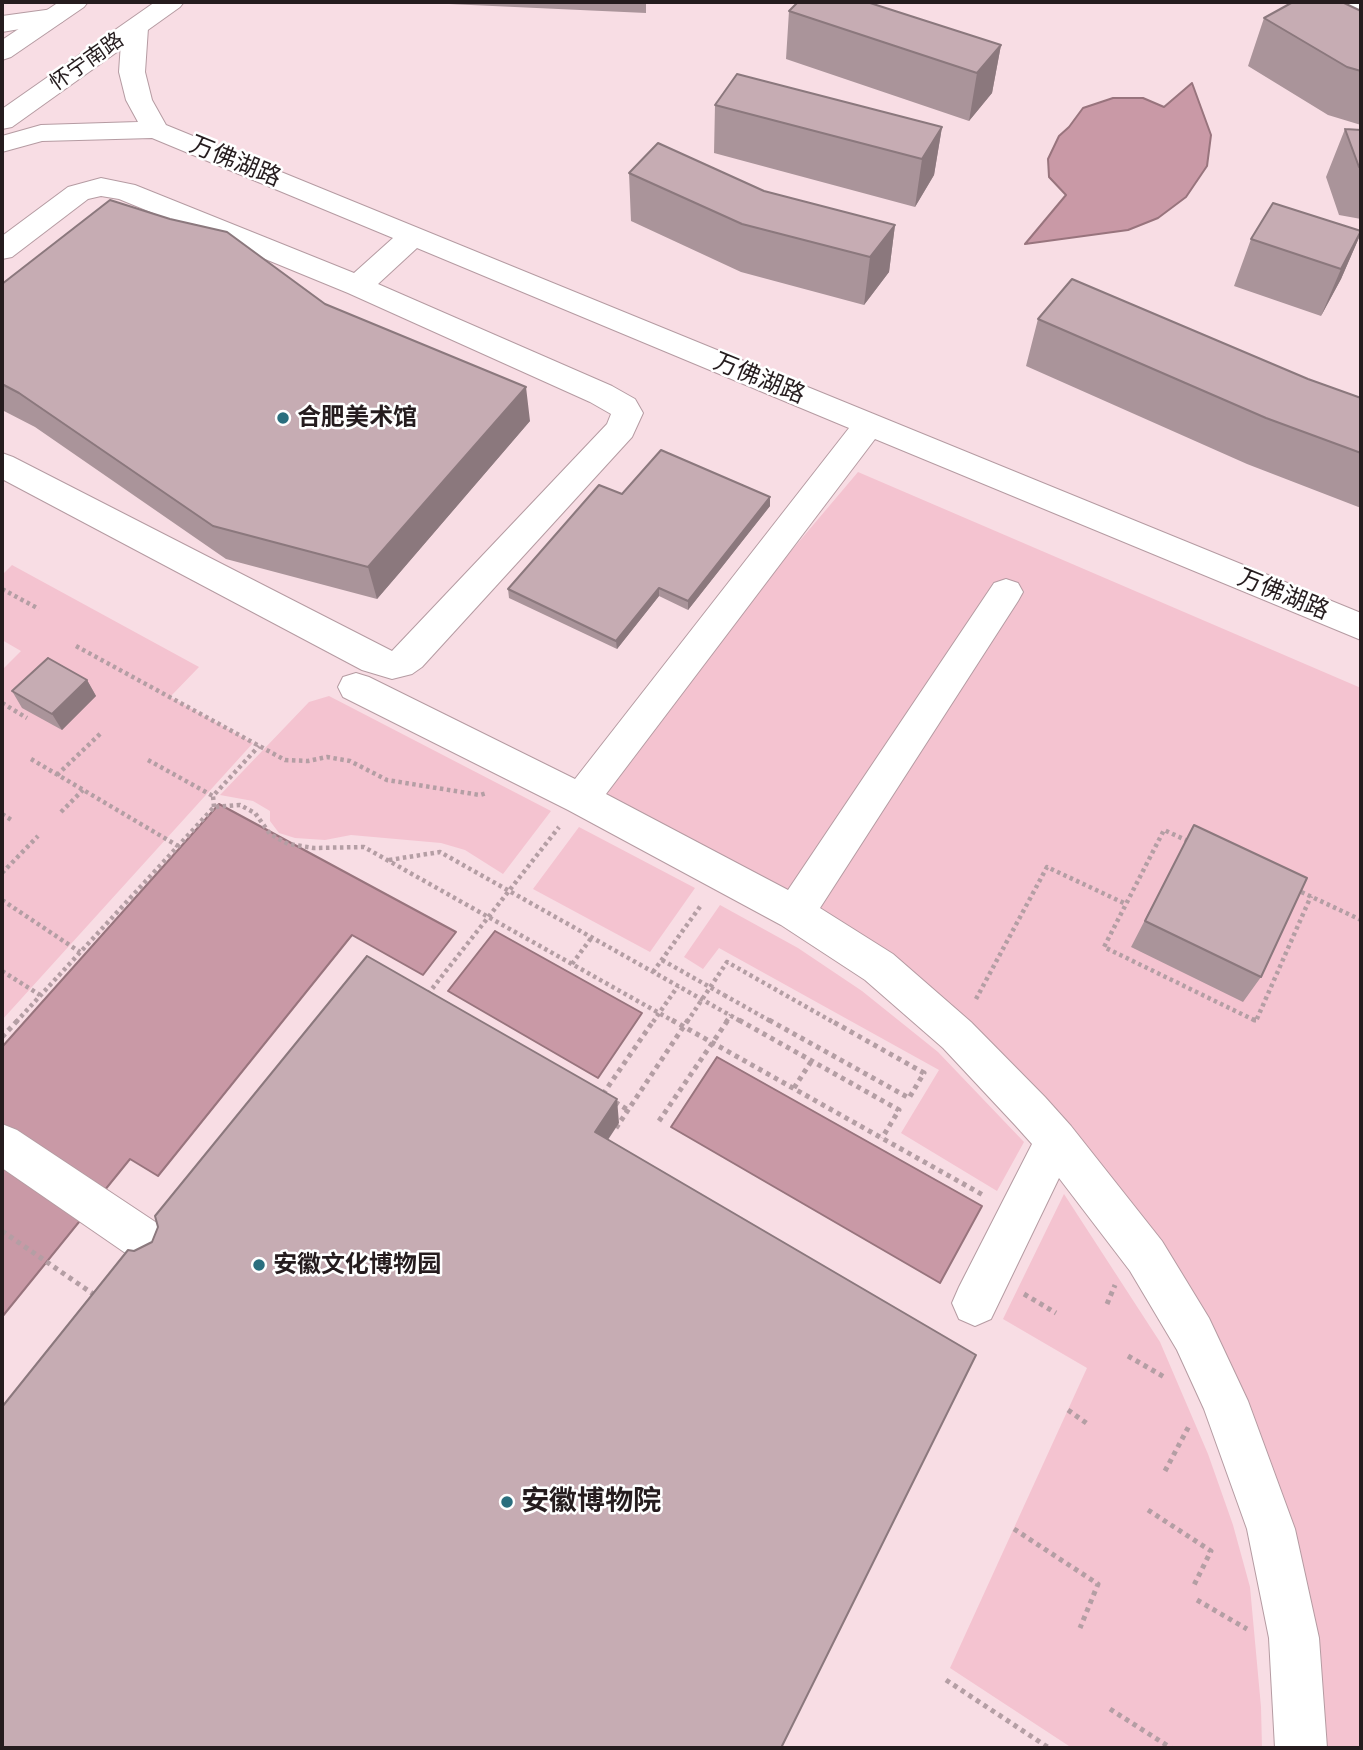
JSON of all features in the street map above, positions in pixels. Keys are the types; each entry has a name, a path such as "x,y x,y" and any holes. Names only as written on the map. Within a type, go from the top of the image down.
{"street":[{"path":"2,52 75,2"},
{"name":"怀宁南路","path":"2,121 172,2"},
{"path":"1352,2 1361,6"},
{"path":"2,24 53,17"},
{"path":"2,144 41,133 156,130 139,100 132,72 135,28"},
{"name":"万佛湖路","path":"156,130 1361,627"},
{"path":"2,160 41,133"},
{"path":"2,250 78,193 110,188 125,191 358,286 614,400 627,413 621,429 419,647 400,664 374,660 2,465"},
{"path":"358,286 413,236"},
{"path":"581,799 870,424"},
{"path":"795,913 1006,592"},
{"path":"356,687 581,799 795,913 879,967 957,1035 1056,1140 1146,1256 1193,1334 1225,1401 1270,1529 1294,1638 1301,1748"},
{"path":"975,1303 1056,1140"},
{"path":"2,1144 153,1246"}],"path":[{"path":"2,589 39,609"},
{"path":"76,646 285,760 308,761 327,757 350,761 387,780 480,795 501,788 521,769"},
{"path":"2,704 27,718"},
{"path":"57,775 101,733"},
{"path":"214,807 213,796 258,746"},
{"path":"31,760 178,846"},
{"path":"148,760 213,796"},
{"path":"61,812 83,790"},
{"path":"428,994 581,799"},
{"path":"2,1037 214,807 240,805 255,813 270,834 288,844 313,848 364,847 1018,1216"},
{"path":"2,814 13,821"},
{"path":"1189,841 1164,830 1104,947 1256,1021 1311,896"},
{"path":"2,873 38,836"},
{"path":"388,860 440,852 812,1060 899,1110 882,1138"},
{"path":"957,1035 1046,867 1126,904"},
{"path":"653,972 722,875"},
{"path":"1287,885 1361,920"},
{"path":"2,900 80,952"},
{"path":"572,964 592,937"},
{"path":"612,1134 628,1110 727,962 925,1073 909,1098 724,995 662,960"},
{"path":"2,971 40,995"},
{"path":"602,1095 678,986"},
{"path":"418,988 440,1001"},
{"path":"659,1121 731,1015"},
{"path":"794,1088 812,1060"},
{"path":"591,1088 628,1110"},
{"path":"2,1231 99,1297"},
{"path":"1068,1410 1088,1425"},
{"path":"1148,1510 1211,1551 1193,1587"},
{"path":"1014,1529 1098,1584 1080,1628"},
{"path":"946,1680 1049,1748"},
{"path":"1110,1709 1171,1748"}],"shaded area":[{"path":"1192,83 1211,135 1207,166 1186,197 1158,218 1128,230 1025,244 1066,195 1049,177 1048,159 1059,136 1083,108 1113,98 1143,98 1164,107"},
{"path":"858,472 1361,688 1361,1748 1295,1748 1294,1638 1146,1256 879,967 581,799"},
{"path":"12,565 199,667 170,697 253,743 2,1020 2,670 21,651 2,640 2,575"},
{"path":"329,696 551,811 503,874 465,850 441,843 351,835 325,840 295,838 279,833 270,821 270,811 253,801 220,795 309,702"},
{"path":"219,804 456,932 423,975 352,935 158,1176 130,1159 2,1317 2,1047"},
{"path":"579,827 695,888 650,952 533,889"},
{"path":"720,905 798,948 862,991 938,1052 1024,1142 997,1191 901,1133 939,1070 719,948 703,969 684,957"},
{"path":"495,931 642,1013 598,1078 448,991"},
{"path":"717,1057 982,1206 940,1283 671,1127"},
{"path":"1064,1194 1160,1342 1208,1454 1233,1525 1250,1587 1262,1748 1072,1748 950,1668 1087,1368 1003,1319"}],"building":[{"path":"798,2 867,2 1001,45 977,73 789,11"},
{"path":"1293,2 1342,2 1361,11 1361,71 1347,67 1264,18"},
{"path":"737,74 942,127 922,159 715,105"},
{"path":"1345,129 1361,130 1361,168 1359,167"},
{"path":"658,143 764,191 895,225 870,257 742,224 629,173"},
{"path":"110,200 170,219 227,232 325,304 526,387 368,567 213,526 2,384 2,284"},
{"path":"1273,203 1361,231 1341,269 1251,239"},
{"path":"1072,279 1308,379 1361,398 1361,453 1266,418 1038,319"},
{"path":"661,450 770,497 688,601 659,588 616,641 508,589 599,485 622,494"},
{"path":"48,658 87,680 52,714 12,691"},
{"path":"1194,825 1307,878 1261,977 1145,921"},
{"name":"安徽博物院","path":"367,956 617,1099 595,1132 976,1355 781,1748 2,1748 2,1407 128,1250 134,1251 152,1242 158,1227 155,1216"}],"place":[{"name":"合肥美术馆","path":"283,418"},
{"name":"安徽文化博物园","path":"259,1265"},
{"name":"安徽博物院","path":"507,1502"}]}
